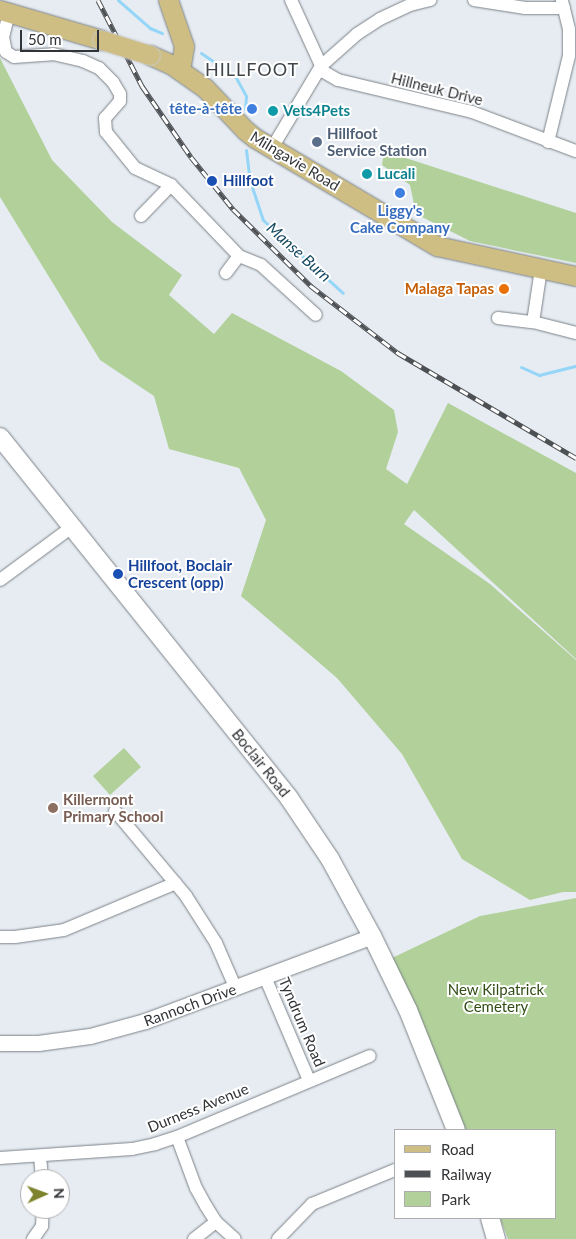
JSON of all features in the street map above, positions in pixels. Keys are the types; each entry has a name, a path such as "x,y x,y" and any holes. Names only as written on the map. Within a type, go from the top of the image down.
{"main road":[{"path":"168,0 184,46 180,71"},
{"name":"Milngavie Road","path":"4,12 155,57 205,88 245,130 437,246 576,276"},
{"path":"155,57 173,43 177,28"},
{"name":"Boclair Road","path":"0,437 290,798 330,859 372,936 408,1010 456,1129"},
{"path":"490,1219 496,1239"}],"street":[{"path":"291,0 321,66"},
{"path":"272,148 321,66 344,44 380,20 410,5 430,0"},
{"path":"474,0 525,8 563,4 569,29 569,56 548,142"},
{"path":"4,12 3,37 6,52 14,57 33,54 53,54 83,61 99,68 113,82 120,94 120,100 105,118 106,132 134,168 170,185 239,256 261,265 316,315"},
{"name":"Hillneuk Drive","path":"321,66 324,72 350,85 472,112 576,152"},
{"path":"141,216 170,185"},
{"path":"226,273 239,256"},
{"path":"533,322 541,269"},
{"path":"498,318 533,322 576,333"},
{"path":"0,580 72,526"},
{"path":"115,811 176,883 216,943 236,989"},
{"path":"0,937 15,938 64,930 176,883"},
{"name":"Rannoch Drive","path":"0,1043 38,1043 90,1036 145,1022 372,936"},
{"name":"Tyndrum Road","path":"265,977 309,1080"},
{"name":"Durness Avenue","path":"0,1158 132,1149 177,1137 370,1056"},
{"path":"177,1137 196,1188 216,1222 235,1239"},
{"path":"40,1156 41,1169"},
{"path":"278,1239 312,1204 394,1170"},
{"path":"34,1239 42,1226 42,1219"},
{"path":"194,1239 216,1222"}],"green space":[{"path":"0,58 52,160 112,222 182,275 169,295 214,334 232,313 341,371 394,410 398,432 386,469 407,484 448,403 576,473 576,659 414,510 404,524 490,584 576,660 576,892 563,892 530,900 462,859 402,754 337,678 241,596 266,520 239,468 169,449 154,396 100,360 0,197"},
{"path":"384,151 576,213 576,263 470,241 416,214 410,185 382,165"},
{"path":"124,748 141,767 110,795 93,776"},
{"name":"New Kilpatrick Cemetery","path":"576,898 576,1239 508,1239 500,1219 556,1219 556,1129 464,1129 392,958 480,916"}],"waterway":[{"name":"Manse Burn","path":"118,0 150,28 162,33"},
{"name":"Manse Burn","path":"201,53 235,76 246,96 245,109"},
{"name":"Manse Burn","path":"246,150 250,181 263,220 343,293"},
{"name":"Manse Burn","path":"521,367 539,375 576,366"}],"railway":[{"path":"98,0 142,86 191,157 233,209 311,286 398,353 576,458"}],"place":[{"name":"tête-à-tête","path":"252,109"},
{"name":"Vets4Pets","path":"273,111"},
{"name":"Hillfoot Service Station","path":"317,142"},
{"name":"Lucali","path":"367,174"},
{"name":"Hillfoot","path":"212,181"},
{"name":"Liggy's Cake Company","path":"400,193"},
{"name":"Malaga Tapas","path":"504,289"},
{"name":"Hillfoot, Boclair Crescent (opp)","path":"118,574"},
{"name":"Killermont Primary School","path":"53,808"}],"district":[{"name":"HILLFOOT","path":"252,69"}]}
